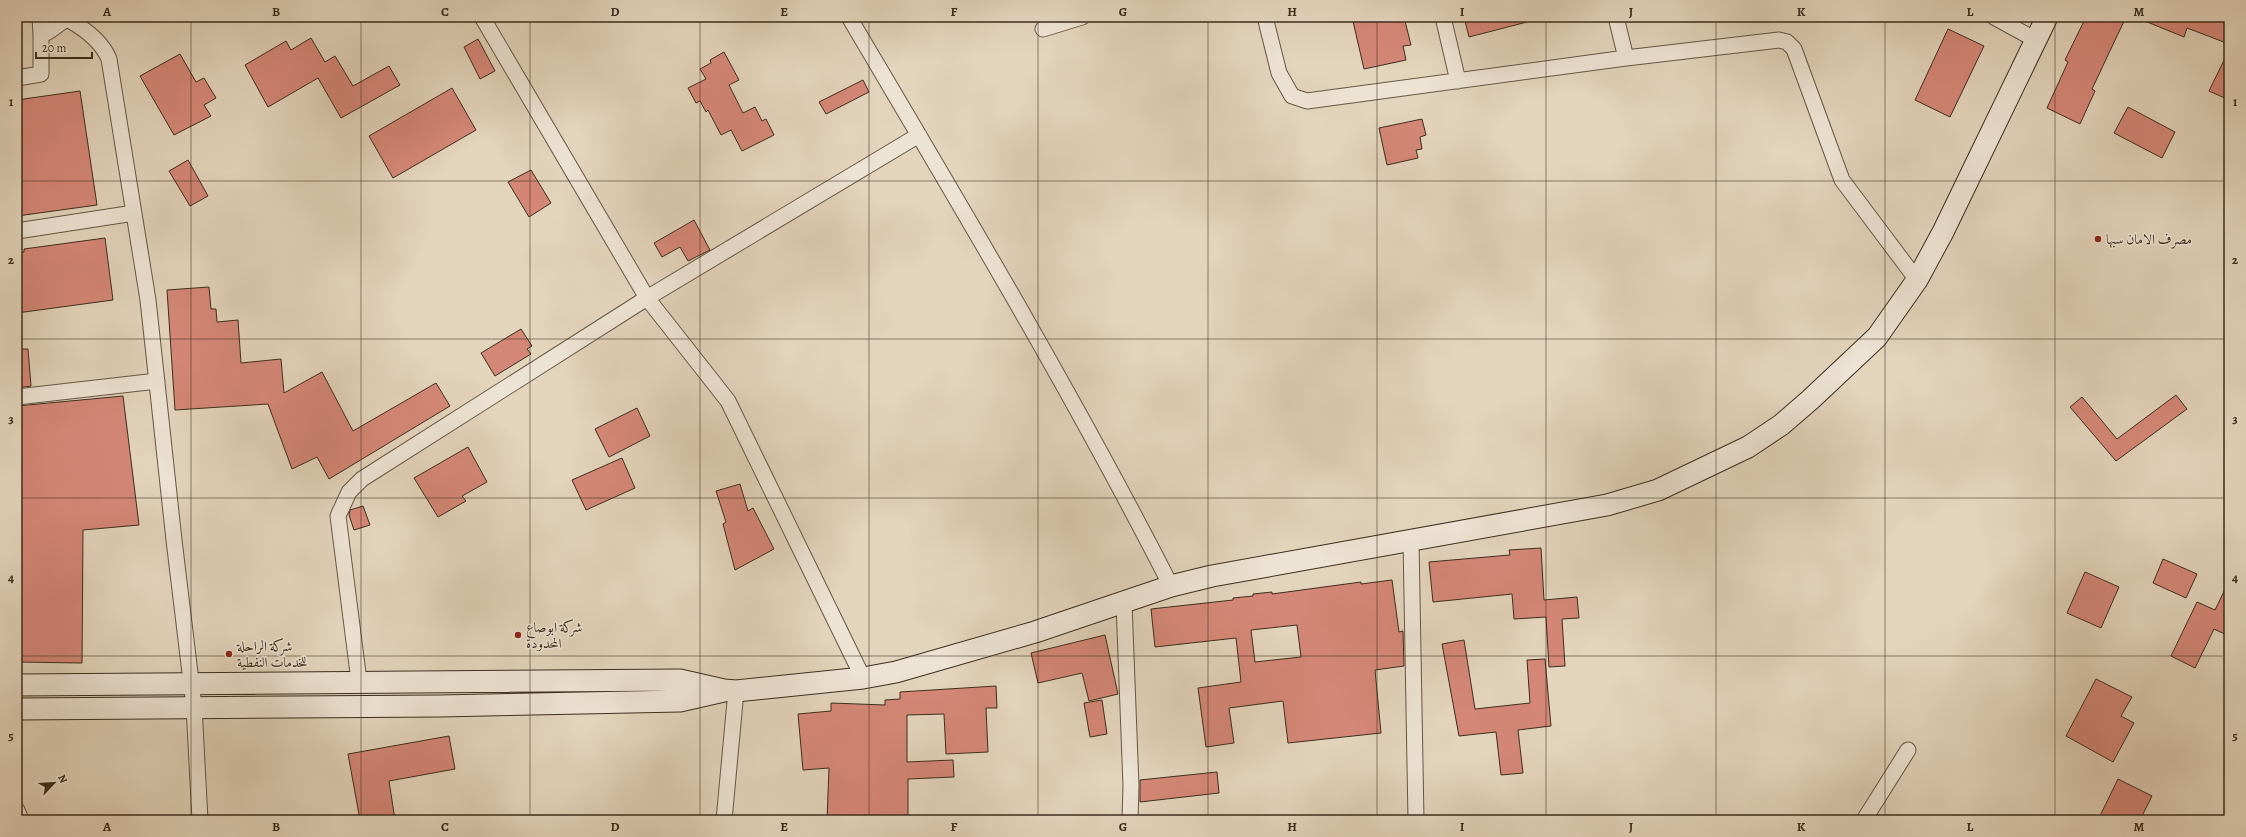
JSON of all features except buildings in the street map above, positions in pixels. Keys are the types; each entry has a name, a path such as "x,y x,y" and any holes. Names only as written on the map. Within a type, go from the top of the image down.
{"street":[{"path":"17,78 41,74 40,17"},
{"path":"482,17 647,298 728,401 863,678"},
{"path":"849,17 1025,317 1134,513 1171,586"},
{"path":"1043,29 1082,17"},
{"path":"1265,17 1279,73 1292,96 1307,101 1626,58 1779,40 1787,42 1794,49 1806,76 1842,180 1917,280"},
{"path":"1443,17 1458,81"},
{"path":"1616,17 1626,58"},
{"path":"1994,17 2036,40"},
{"path":"17,709 194,706 432,706 680,701 730,690 863,678 896,672 1035,632 1171,586 1212,576 1607,505 1658,490 1748,447 1781,425 1848,366 1877,337 1917,280 1943,232 2047,17"},
{"path":"41,35 50,33 61,22 69,20 86,32 107,55 148,300 194,706 200,820"},
{"path":"359,682 338,516 349,492 362,479 647,298 919,135"},
{"path":"17,231 134,213"},
{"path":"17,397 157,381"},
{"path":"1411,540 1416,820"},
{"path":"1124,603 1131,786 1130,820"},
{"path":"17,685 680,680 730,690"},
{"path":"724,820 730,690"},
{"path":"1864,820 1908,750"},
{"path":"17,810 21,820"}],"place":[{"name":"مصرف الامان سبها","path":"2098,239"},
{"name":"شركة ابوصاع المحدودة","path":"518,635"},
{"name":"شركة الراحلة للخدمات النفطية","path":"229,654"}]}
